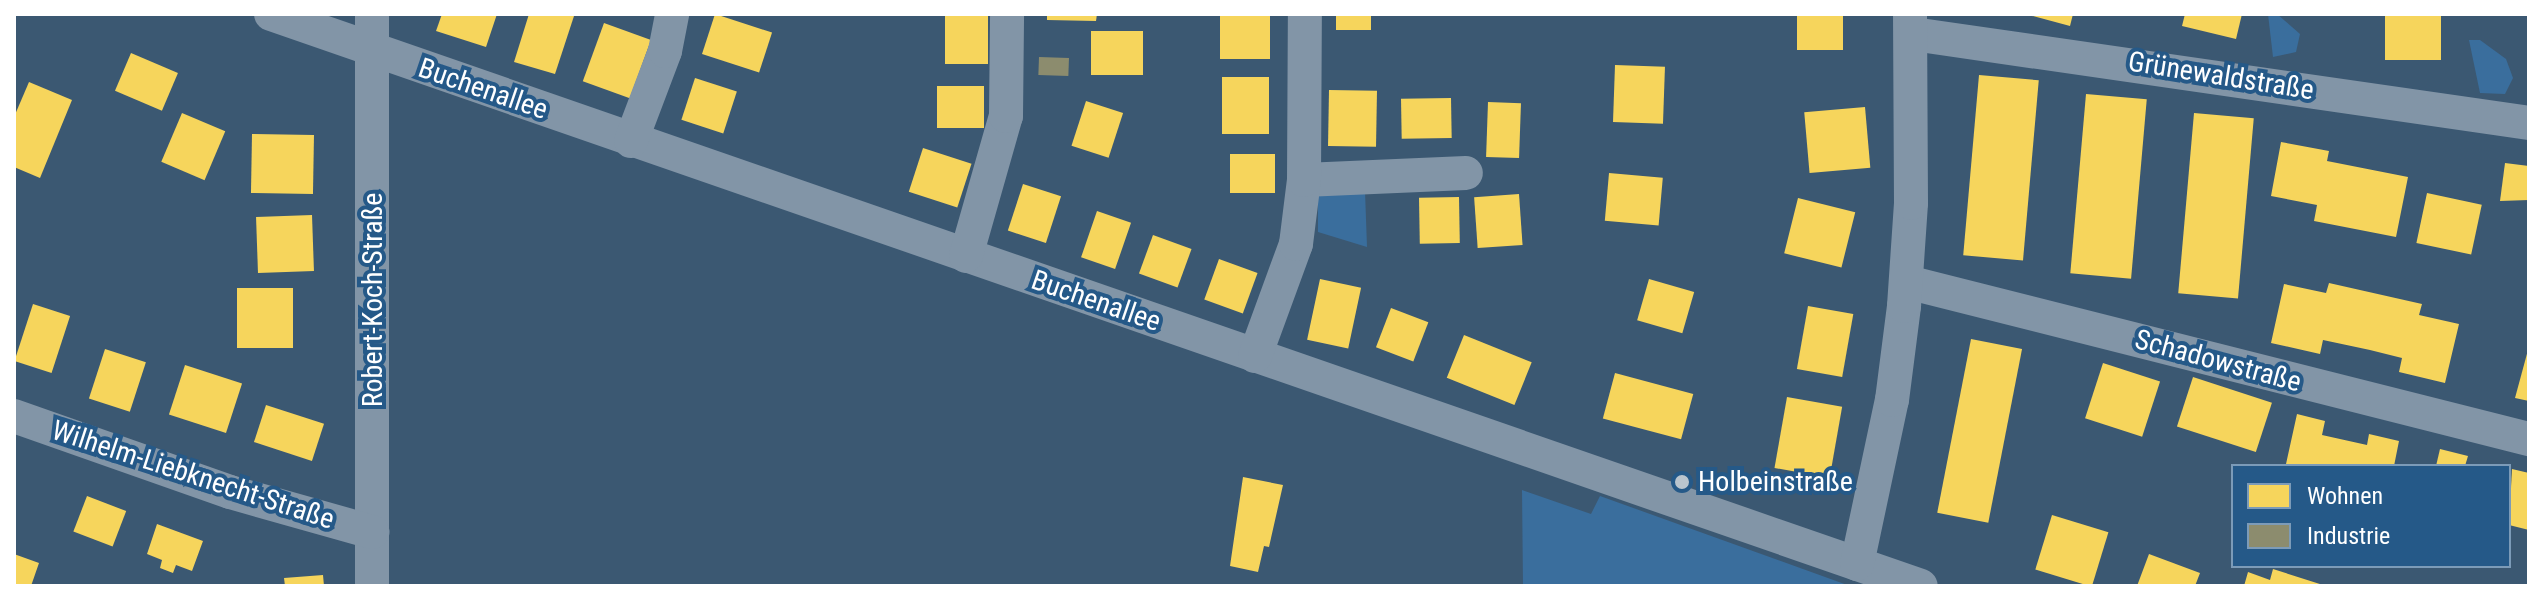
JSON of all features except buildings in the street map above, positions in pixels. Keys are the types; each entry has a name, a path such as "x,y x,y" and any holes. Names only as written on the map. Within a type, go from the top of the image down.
{"street":[{"name":"Buchenallee","path":"271,14 1921,586"},
{"name":"Robert-Koch-Straße","path":"372,14 372,586"},
{"path":"631,141 665,51 672,14"},
{"path":"966,256 1006,116 1007,14"},
{"path":"1255,356 1296,244 1304,180 1305,14"},
{"path":"1857,564 1892,400 1907,282 1912,24"},
{"name":"Grünewaldstraße","path":"1912,24 2529,123"},
{"path":"1304,180 1466,173"},
{"name":"Schadowstraße","path":"1907,282 2529,439"},
{"name":"Wilhelm-Liebknecht-Straße","path":"14,416 230,492 372,532"}],"shaded area":[{"path":"2268,14 2277,14 2300,34 2296,52 2273,57"},
{"path":"2469,40 2480,40 2506,59 2513,78 2505,94 2480,93"},
{"path":"1318,191 1365,191 1367,247 1318,232"},
{"path":"1522,490 1591,514 1600,496 1850,586 1523,586"}],"place":[{"name":"Holbeinstraße","path":"1682,482"}]}
